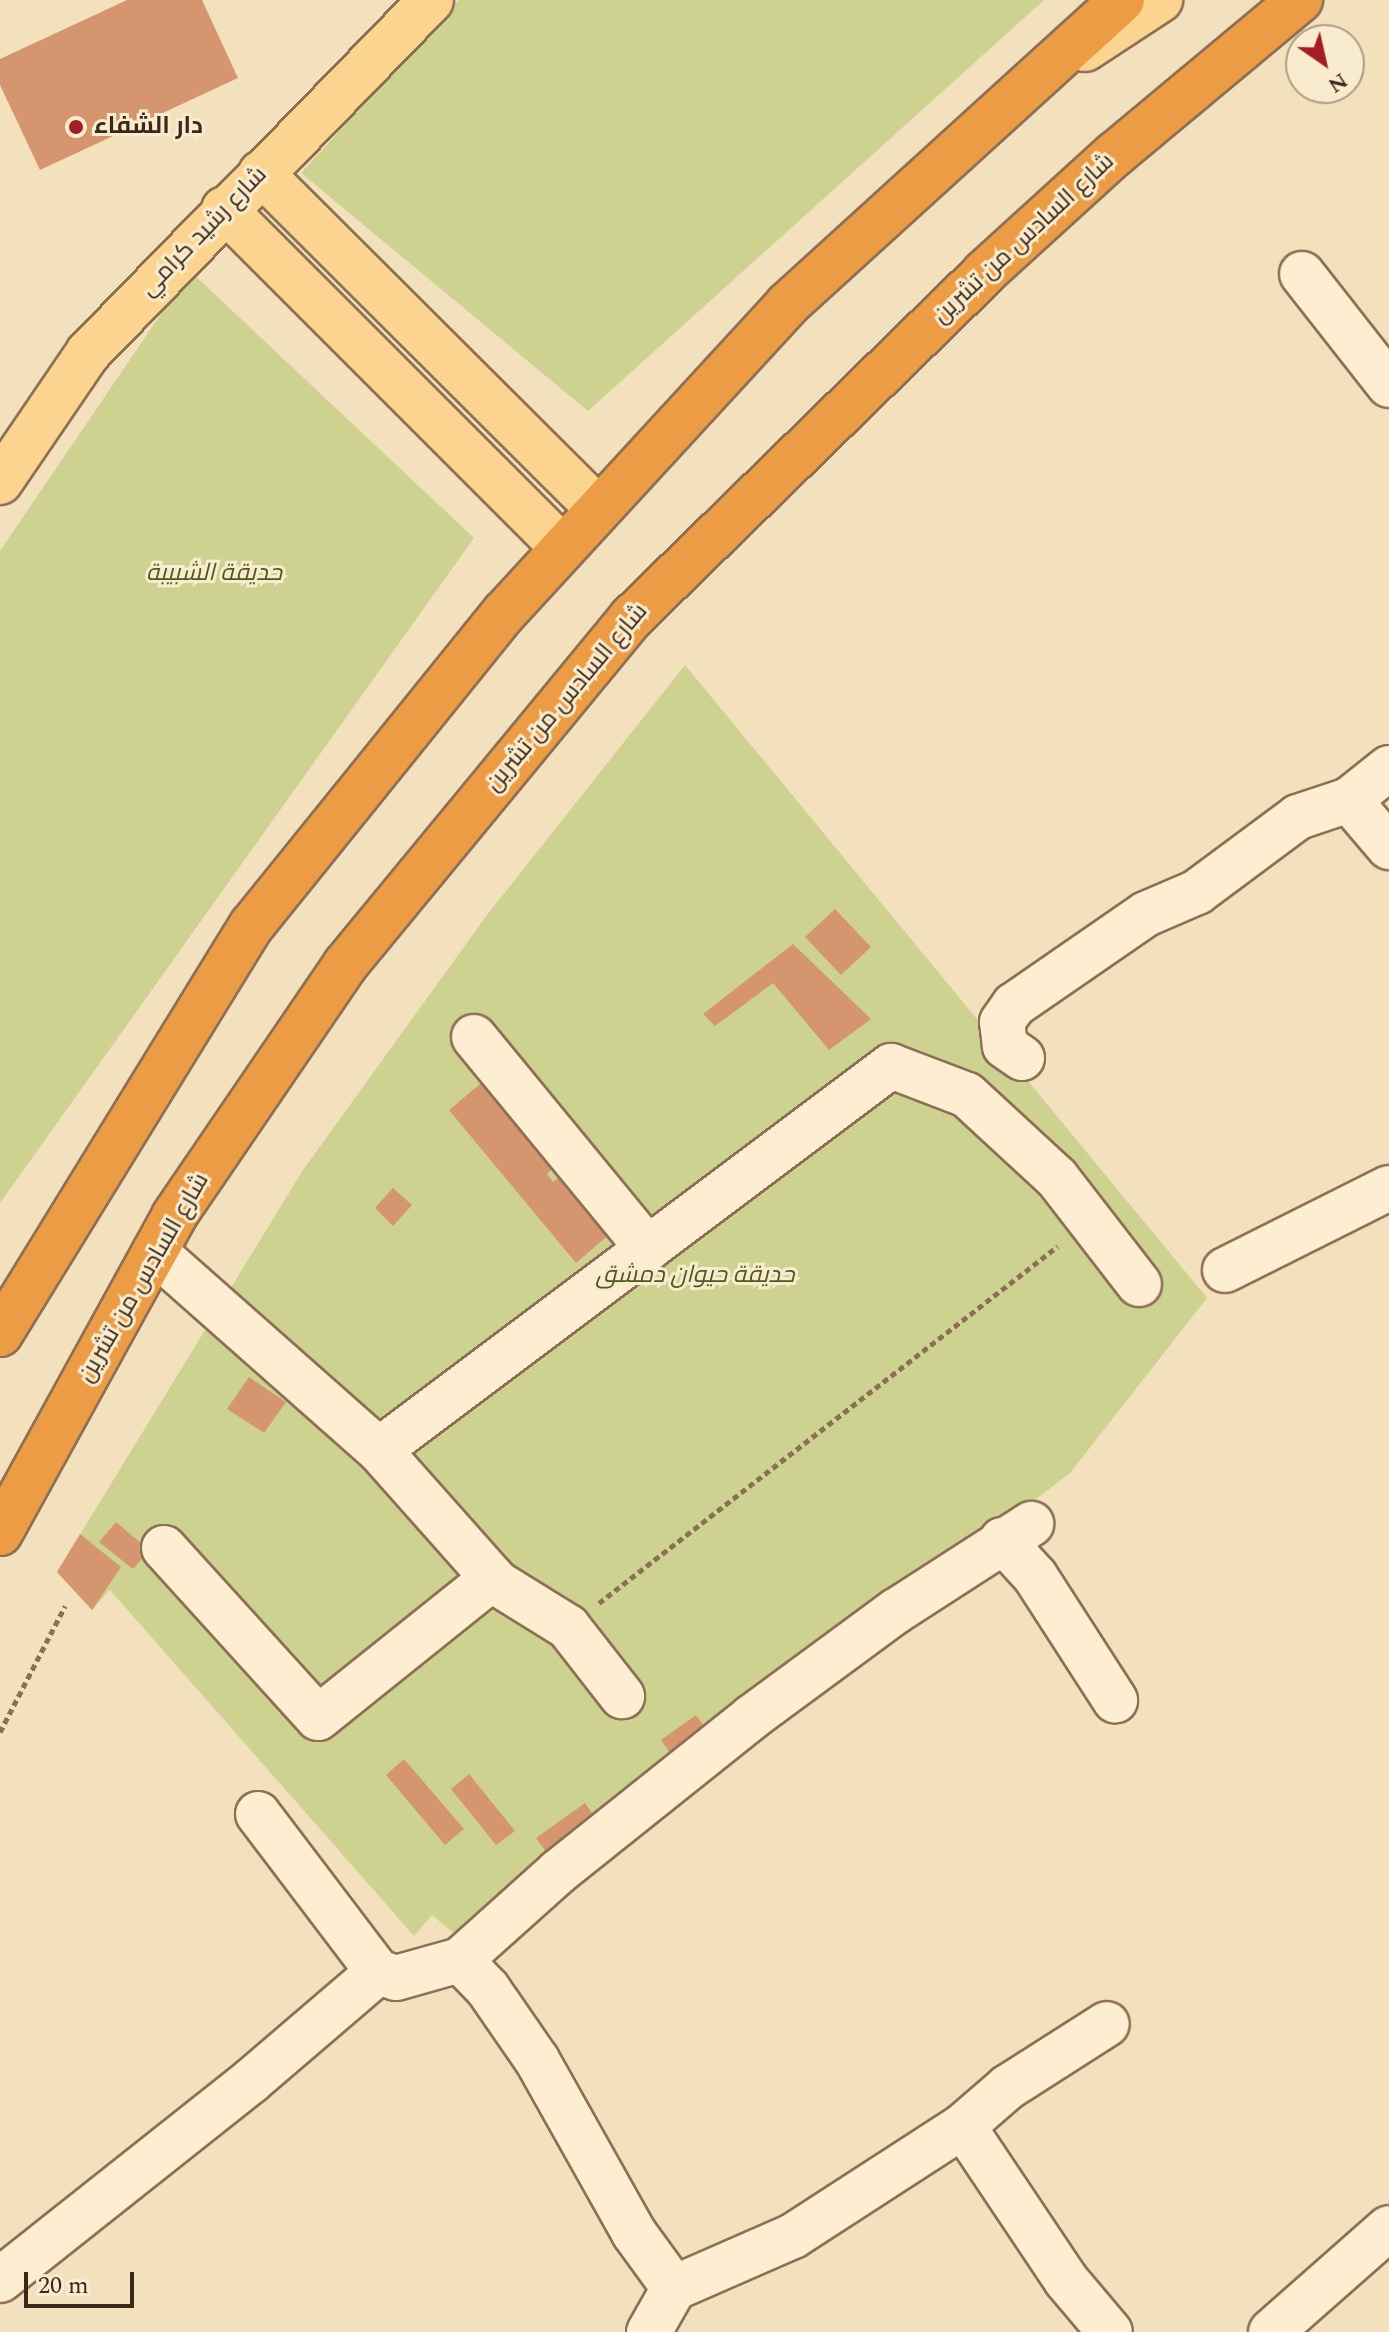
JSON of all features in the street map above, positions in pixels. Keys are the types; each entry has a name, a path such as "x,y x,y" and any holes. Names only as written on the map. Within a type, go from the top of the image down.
{"highway":[{"path":"0,1334 252,925 563,548 787,305 1122,0"},
{"name":"شارع السادس من تشرين","path":"0,1533 155,1252 345,965 631,618 984,273 1115,154 1300,0"}],"main road":[{"name":"شارع رشيد كرامي","path":"0,482 88,353 224,209 431,0"},
{"path":"1036,76 1160,0"},
{"path":"261,173 598,509"},
{"path":"224,209 563,548"}],"street":[{"path":"1302,274 1389,385"},
{"path":"1022,1058 1005,1046 1002,1022 1014,1005 1146,914 1197,892 1298,817 1349,800 1389,768"},
{"path":"1349,800 1389,847"},
{"path":"474,1037 648,1249"},
{"path":"379,1450 891,1066 967,1095 1057,1178 1139,1284"},
{"path":"1225,1270 1389,1188"},
{"path":"155,1252 379,1450 493,1578 568,1627 622,1696"},
{"path":"258,1814 378,1972 396,1978 460,1960 558,1872 752,1717 1017,1532 1035,1576 1115,1700"},
{"path":"164,1548 318,1718 493,1578"},
{"path":"460,1960 488,1989 537,2060 634,2233 674,2288"},
{"path":"0,2280 251,2081 378,1972"},
{"path":"649,2332 674,2288 793,2236 963,2126 1008,2087 1107,2024"},
{"path":"963,2126 1066,2280 1110,2332"},
{"path":"1271,2332 1389,2228"}],"path":[{"path":"568,1627 1091,1221"},
{"path":"0,1732 65,1606"}],"green space":[{"path":"459,0 1044,0 588,411 301,173"},
{"name":"حديقة الشبيبة","path":"190,271 474,538 0,1203 0,551"},
{"name":"حديقة حيوان دمشق","path":"685,665 1207,1298 1070,1473 461,1939 432,1915 414,1936 110,1590 92,1610 57,1572 303,1170 487,915"}],"building":[{"name":"دار الشفاء","path":"127,0 202,0 238,78 40,170 0,85 0,59"},
{"path":"835,909 871,947 841,975 805,937"},
{"path":"793,944 871,1019 829,1050 773,983 715,1026 703,1014"},
{"path":"486,1079 557,1165 547,1174 553,1182 562,1174 611,1233 576,1263 449,1110"},
{"path":"393,1188 412,1205 393,1226 375,1208"},
{"path":"249,1377 286,1402 264,1433 227,1409"},
{"path":"116,1522 149,1550 133,1569 99,1542"},
{"path":"80,1534 121,1567 92,1610 57,1572"},
{"path":"696,1715 717,1745 681,1769 661,1740"},
{"path":"404,1759 464,1829 445,1845 386,1775"},
{"path":"469,1774 515,1831 496,1845 451,1789"},
{"path":"585,1803 603,1829 555,1864 536,1838"}],"place":[{"name":"دار الشفاء","path":"76,127"}]}
